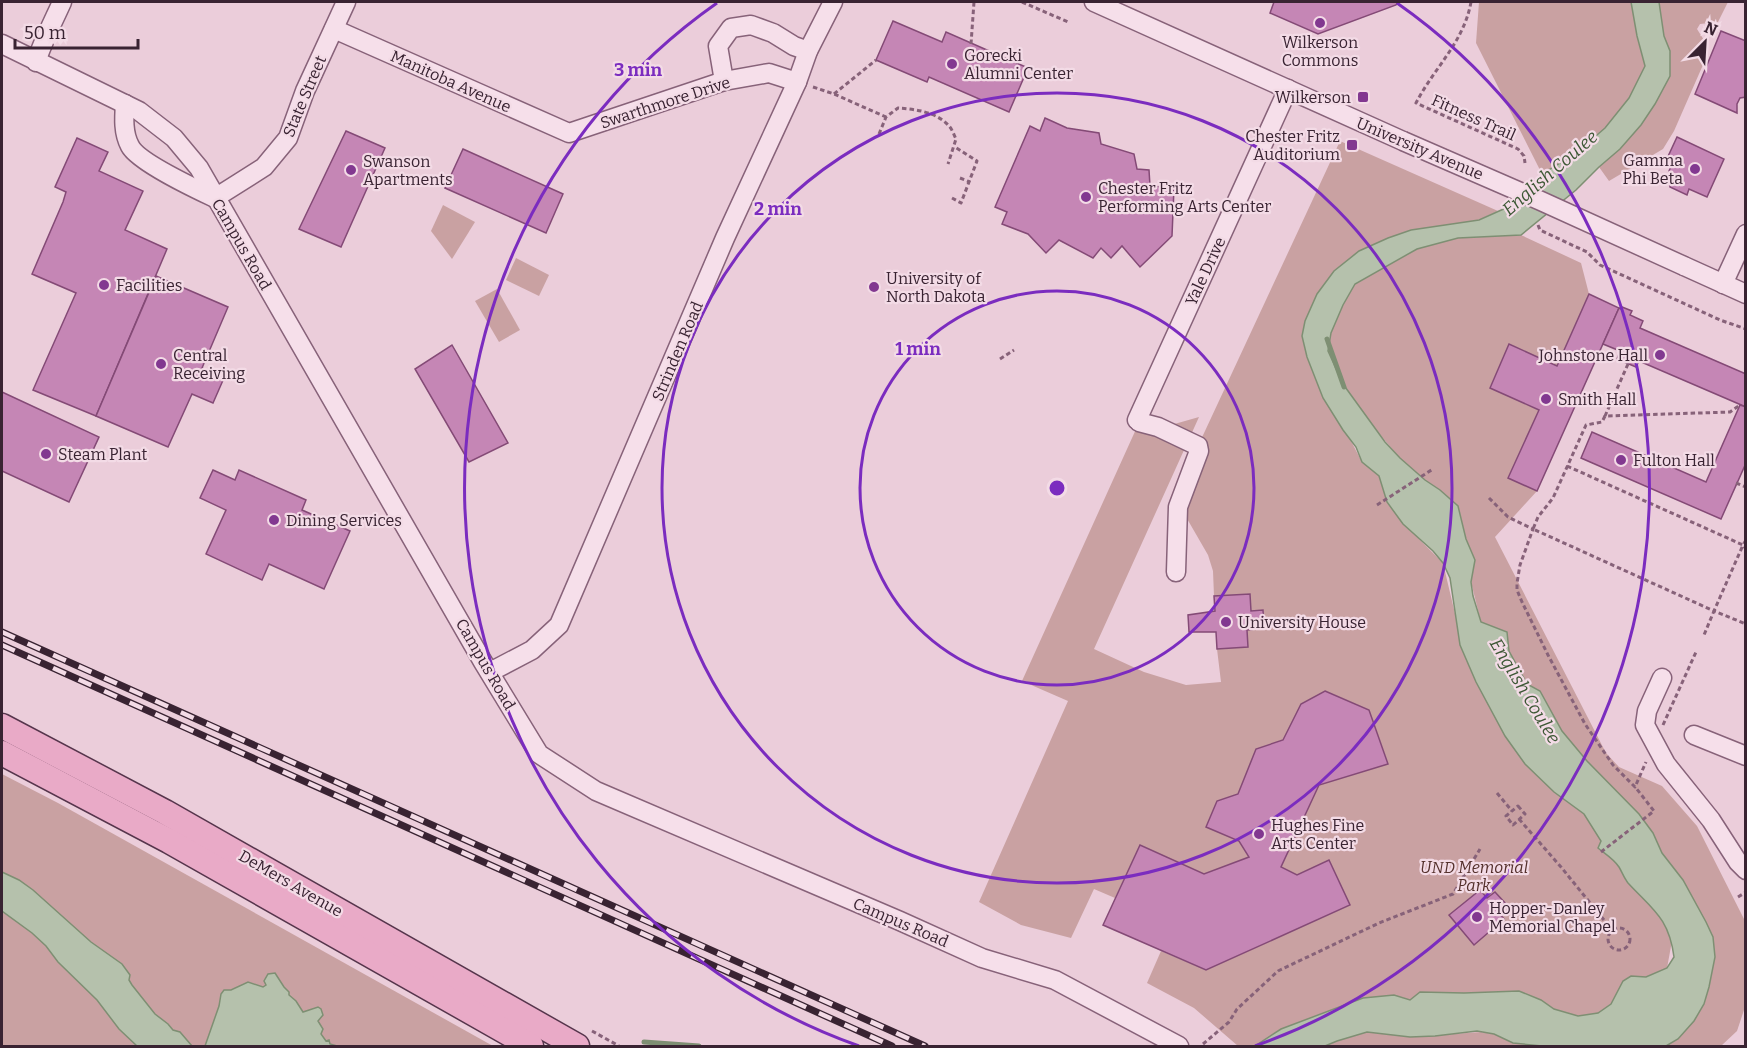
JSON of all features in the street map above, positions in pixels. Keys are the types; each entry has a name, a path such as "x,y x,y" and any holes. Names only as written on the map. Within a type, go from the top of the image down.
{"main road":[{"name":"DeMers Avenue","path":"2,726 165,812 577,1047"},
{"name":"DeMers Avenue","path":"2,753 169,841 531,1047"}],"street":[{"path":"36,62 43,41 62,2"},
{"name":"State Street","path":"215,198 264,167 288,138 305,91 346,2"},
{"name":"Strinden Road","path":"490,672 532,650 559,625 725,238 797,82 808,51 833,2"},
{"name":"University Avenue","path":"1094,2 1133,9 1288,89 1746,294"},
{"path":"724,81 718,46 731,28 751,25 773,33 794,46 808,51"},
{"name":"Manitoba Avenue","path":"334,29 569,134"},
{"name":"Campus Road","path":"2,44 139,111 174,138 199,168 538,754 596,791 982,958 1055,980 1179,1047"},
{"name":"Swarthmore Drive","path":"569,134 724,81 769,73 797,82"},
{"name":"Yale Drive","path":"1176,572 1178,507 1199,451 1198,446 1158,427 1138,421 1288,89"},
{"path":"125,104 126,137 131,149 183,183 215,198"},
{"path":"1723,284 1746,234"},
{"path":"1662,678 1647,711 1645,725 1666,764 1711,820 1739,850 1746,870"},
{"path":"1694,735 1746,756"}],"path":[{"path":"971,44 974,2"},
{"path":"1022,2 1068,22"},
{"name":"Fitness Trail","path":"1471,2 1460,36 1446,60 1422,90 1416,103 1518,149 1524,156 1525,162"},
{"path":"834,94 876,60"},
{"path":"797,82 834,94 886,117"},
{"path":"879,134 886,117 898,108 917,109 934,116 948,125 956,139 948,164"},
{"path":"952,198 961,203 977,160 954,146"},
{"path":"960,178 970,182"},
{"path":"1538,225 1540,230 1587,252 1600,265 1720,320 1746,329"},
{"path":"1000,359 1014,350"},
{"path":"1601,852 1654,811 1613,765 1585,724 1517,590 1520,565 1538,517 1553,498 1586,424 1602,422 1628,364"},
{"path":"1605,416 1730,412 1740,405"},
{"path":"1568,466 1743,545 1746,549"},
{"path":"1377,505 1433,469"},
{"path":"1736,483 1746,487"},
{"path":"1489,498 1508,517 1746,624"},
{"path":"1704,635 1746,540"},
{"path":"1660,732 1696,652"},
{"path":"1635,787 1647,761"},
{"path":"1497,793 1512,811"},
{"path":"1518,806 1525,814 1513,825 1506,816 1512,811 1518,806"},
{"path":"1519,819 1612,930"},
{"path":"1203,1044 1229,1022 1237,1009 1278,971 1378,923 1452,894 1480,849"},
{"path":"1738,897 1746,892"},
{"path":"1619,928 1628,932 1631,939 1626,948 1618,950 1611,947 1608,936 1612,930 1619,928"}],"green space":[{"path":"1479,2 1631,2 1645,66 1634,88 1622,109 1602,131 1580,150 1542,174 1476,43"},
{"path":"1659,2 1728,2 1718,22 1700,24 1697,29 1707,45 1706,58 1674,131 1663,149 1609,181 1599,167 1620,149 1655,104 1670,51 1664,36"},
{"name":"UND Memorial Park","path":"1340,141 1498,211 1317,294 1302,336 1307,357 1362,462 1379,476 1420,540 1443,563 1460,645 1525,764 1554,792 1584,814 1618,864 1626,881 1663,919 1672,941 1667,968 1646,977 1618,994 1611,1004 1598,1013 1578,1016 1554,1009 1519,991 1464,993 1410,1000 1394,995 1256,1046 1238,1046 1194,1008 1147,983 1161,951 1206,970 1350,905 1329,860 1297,875 1281,867 1319,785 1388,763 1369,710 1326,691 1301,704 1283,740 1256,749 1238,794 1217,801 1206,827 1239,841 1249,857 1204,874 1140,845 1115,898 1094,889 1071,938 1021,925 979,902 1068,701 1022,681 1137,427 1164,427 1199,417 1094,649 1144,672 1186,685 1221,682 1217,649 1248,647 1247,630 1264,628 1263,611 1251,611 1250,594 1214,596 1213,571 1208,555 1182,510 1198,446"},
{"path":"443,205 475,222 452,259 431,231"},
{"path":"1521,235 1581,263 1589,294 1557,366 1509,345 1490,387 1539,410 1508,478 1537,491 1495,537 1606,753 1619,767 1662,786 1697,826 1745,921 1745,1007 1737,1031 1721,1046 1666,1046 1678,1039 1704,1004 1715,957 1683,880 1662,853 1653,833 1639,814 1587,761 1562,731 1540,691 1527,684 1509,651 1507,632 1481,622 1471,582 1475,560 1466,539 1458,506 1400,458 1349,399 1328,351 1331,333 1355,284 1417,249 1458,238"},
{"path":"516,258 549,275 539,296 506,280"},
{"path":"497,289 520,330 499,342 475,301"},
{"path":"2,774 58,803 493,1046 2,1046"},
{"path":"1367,1032 1410,1037 1481,1032 1494,1034 1513,1043 1542,1046 1325,1046"}],"water":[{"path":"1631,2 1659,2 1664,36 1670,51 1670,76 1641,125 1620,149 1576,190 1521,235 1458,238 1417,249 1355,284 1331,333 1328,351 1343,384 1385,442 1425,480 1458,506 1466,539 1475,560 1471,582 1481,622 1507,632 1509,651 1527,684 1540,691 1562,731 1587,761 1639,814 1653,833 1662,853 1683,880 1713,937 1715,957 1704,1004 1694,1021 1678,1039 1666,1046 1542,1046 1513,1043 1494,1034 1477,1031 1410,1037 1367,1032 1325,1046 1255,1046 1281,1029 1363,998 1394,995 1410,1000 1420,992 1519,991 1541,1000 1554,1009 1578,1016 1598,1013 1611,1004 1623,981 1631,976 1646,977 1667,968 1674,957 1672,944 1664,924 1628,883 1617,864 1598,848 1601,841 1584,814 1554,792 1525,764 1505,736 1476,682 1460,645 1450,578 1443,563 1403,524 1387,502 1379,476 1362,462 1356,447 1323,398 1307,357 1302,336 1305,321 1317,294 1334,271 1359,251 1411,230 1479,220 1508,207 1542,174 1575,154 1605,128 1629,98 1645,66"},
{"path":"2,872 33,890 91,942 122,964 130,975 129,980 132,985 155,1014 173,1030 180,1032 192,1046 137,1046 119,1029 97,1000 58,962 46,946 2,911"},
{"path":"275,973 303,1012 318,1007 321,1009 323,1015 318,1021 323,1029 321,1034 326,1041 329,1040 330,1044 337,1046 205,1046 224,990 231,990 248,982 263,987 266,985 264,981 268,974"}],"building":[{"name":"Wilkerson Commons","path":"1274,2 1398,2 1396,5 1318,34 1270,13"},
{"name":"Gorecki Alumni Center","path":"893,21 942,42 946,32 1028,68 1009,112 929,77 927,82 876,60"},
{"path":"1721,31 1746,41 1746,97 1740,98 1737,113 1695,94"},
{"name":"Chester Fritz Performing Arts Center","path":"1045,118 1067,128 1099,133 1101,144 1134,154 1137,169 1149,170 1150,186 1174,188 1172,236 1140,267 1122,246 1111,258 1101,248 1093,258 1059,240 1046,253 1028,234 1002,224 1007,212 995,207 1030,126 1040,131"},
{"name":"Swanson Apartments","path":"346,131 385,148 341,247 299,229"},
{"name":"Gamma Phi Beta","path":"1677,137 1724,159 1707,197 1689,189 1687,195 1670,187 1671,166 1665,163"},
{"name":"Facilities","path":"77,138 108,152 99,171 143,191 125,230 167,249 96,416 33,390 76,293 32,274 63,202 66,192 55,187"},
{"name":"Swanson Apartments","path":"463,149 563,194 546,233 445,188"},
{"name":"Central Receiving","path":"156,276 228,307 202,368 224,378 213,403 192,394 168,447 96,416"},
{"name":"Smith Hall","path":"1589,294 1619,308 1537,491 1508,478 1539,410 1490,388 1509,344 1557,366"},
{"name":"Johnstone Hall","path":"1619,308 1632,311 1630,315 1643,321 1640,328 1746,374 1746,407 1639,361 1636,367 1617,359 1620,351 1603,344"},
{"path":"452,345 508,443 469,462 415,369"},
{"name":"Steam Plant","path":"2,392 99,437 69,502 2,471"},
{"name":"Fulton Hall","path":"1740,405 1746,407 1746,463 1721,519 1581,458 1592,432 1706,482"},
{"name":"Dining Services","path":"213,470 235,480 239,470 306,500 302,510 350,531 324,589 269,564 262,580 206,554 226,510 200,498"},
{"name":"University House","path":"1250,594 1251,611 1263,610 1264,628 1247,630 1248,647 1217,649 1216,632 1189,632 1188,615 1215,611 1214,596"},
{"name":"Hughes Fine Arts Center","path":"1325,691 1369,710 1388,764 1319,785 1281,867 1297,875 1329,860 1350,905 1206,970 1103,925 1140,845 1204,874 1249,857 1239,841 1206,827 1217,801 1238,794 1256,749 1283,740 1301,704"},
{"name":"Hopper-Danley Memorial Chapel","path":"1480,890 1487,898 1495,892 1506,904 1497,911 1504,919 1474,945 1449,915"}],"waterway":[{"name":"English Coulee","path":"1327,339 1344,387"},
{"path":"644,1042 699,1046"}],"railway":[{"path":"2,632 925,1046"},
{"path":"2,645 892,1046"}],"place":[{"name":"Wilkerson Commons","path":"1320,23"},
{"name":"Gorecki Alumni Center","path":"952,64"},
{"name":"Wilkerson","path":"1363,97"},
{"name":"Chester Fritz Auditorium","path":"1352,145"},
{"name":"Gamma Phi Beta","path":"1695,169"},
{"name":"Swanson Apartments","path":"351,170"},
{"name":"Chester Fritz Performing Arts Center","path":"1086,197"},
{"name":"Facilities","path":"104,285"},
{"name":"University of North Dakota","path":"874,287"},
{"name":"Johnstone Hall","path":"1660,355"},
{"name":"Central Receiving","path":"161,364"},
{"name":"Smith Hall","path":"1546,399"},
{"name":"Steam Plant","path":"46,454"},
{"name":"Fulton Hall","path":"1621,460"},
{"name":"Dining Services","path":"274,520"},
{"name":"University House","path":"1226,622"},
{"name":"Hughes Fine Arts Center","path":"1259,834"},
{"name":"Hopper-Danley Memorial Chapel","path":"1477,917"}]}
